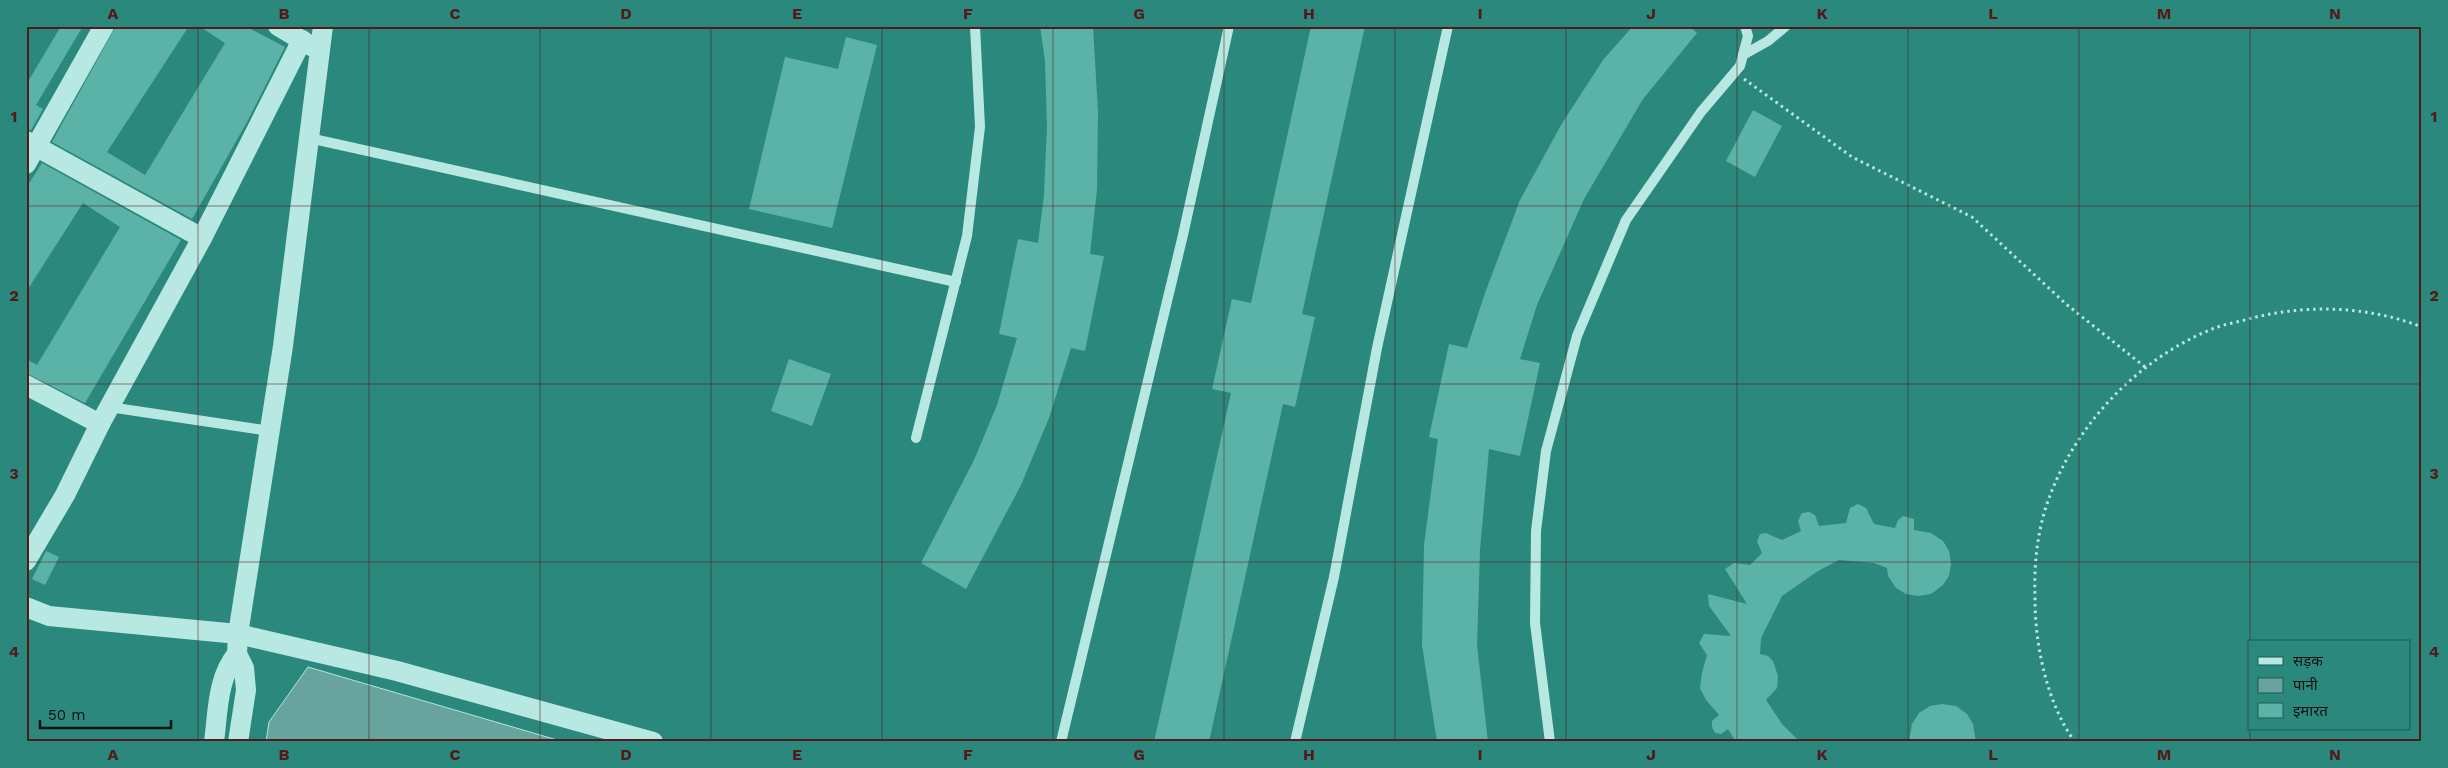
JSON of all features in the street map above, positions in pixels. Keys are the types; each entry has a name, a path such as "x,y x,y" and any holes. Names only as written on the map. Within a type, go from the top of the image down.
{"street":[{"path":"26,164 31,144 104,26"},
{"path":"278,26 319,51"},
{"path":"238,742 246,678 244,668 237,654 238,634 283,346 323,26"},
{"path":"26,561 65,495 104,416 202,238 302,40"},
{"path":"31,144 202,238"},
{"path":"26,385 104,416"},
{"path":"26,607 49,616 238,634 397,671 652,742"},
{"path":"214,742 223,675 237,654"}],"lane":[{"path":"916,438 967,236 980,127 975,26"},
{"path":"1062,742 1180,245 1229,26"},
{"path":"1295,742 1334,577 1377,348 1448,26"},
{"path":"1550,742 1535,623 1536,531 1546,451 1577,336 1626,220 1701,112 1740,66 1748,36 1745,26"},
{"path":"1743,55 1768,41 1786,26"},
{"path":"308,138 956,282"},
{"path":"104,416 270,431"}],"path":[{"path":"1740,66 1745,80 1852,157 1972,217 2066,304 2145,367"},
{"path":"2075,742 2068,732 2044,673 2035,627 2034,564 2044,516 2060,472 2092,420 2145,367 2179,345 2213,328 2284,310 2354,309 2398,318 2422,327"}],"water":[{"path":"308,667 564,742 266,742 269,722"}],"building":[{"path":"61,26 83,26 36,105 43,109 31,130 26,129 26,85"},
{"path":"116,26 189,26 107,152 145,175 225,43 199,26 245,26 285,47 247,122 192,219 52,142"},
{"path":"1040,26 1093,26 1098,112 1097,189 1090,254 1104,256 1085,351 1071,348 1049,418 1021,485 966,589 921,563 974,460 997,405 1017,338 999,334 1018,239 1038,243 1044,195 1047,126 1045,61"},
{"path":"1311,26 1365,26 1302,314 1315,317 1295,407 1283,404 1209,742 1154,742 1231,393 1212,389 1232,299 1251,303"},
{"path":"1633,26 1689,26 1697,33 1643,99 1584,199 1537,305 1520,359 1540,363 1520,456 1489,449 1480,550 1477,645 1488,742 1437,742 1422,645 1424,545 1438,439 1429,437 1449,344 1467,348 1485,293 1520,200 1561,125 1603,60"},
{"path":"846,37 877,45 832,228 749,209 785,57 838,69"},
{"path":"1753,110 1782,126 1755,177 1726,161"},
{"path":"42,163 181,240 85,403 26,373 26,359 37,365 120,227 83,203 26,292 26,188"},
{"path":"789,359 831,374 812,426 771,411"},
{"path":"1858,504 1866,508 1874,524 1895,528 1898,520 1903,516 1914,519 1914,530 1931,533 1943,541 1949,551 1951,564 1949,576 1943,585 1931,594 1918,596 1906,594 1896,588 1888,576 1887,568 1874,563 1839,560 1818,571 1782,596 1761,638 1760,654 1768,656 1773,661 1778,676 1777,688 1766,700 1782,724 1800,742 1736,742 1728,729 1721,734 1715,733 1712,721 1719,715 1706,700 1700,688 1707,655 1699,643 1704,634 1731,636 1709,606 1708,594 1747,604 1725,569 1734,563 1750,565 1762,553 1757,541 1760,534 1766,533 1782,540 1801,531 1798,521 1802,513 1809,512 1815,515 1819,526 1846,523 1850,508"},
{"path":"46,551 59,557 45,585 32,579"},
{"path":"1942,704 1956,706 1967,714 1973,724 1976,742 1909,742 1912,724 1919,713 1930,706"}]}
